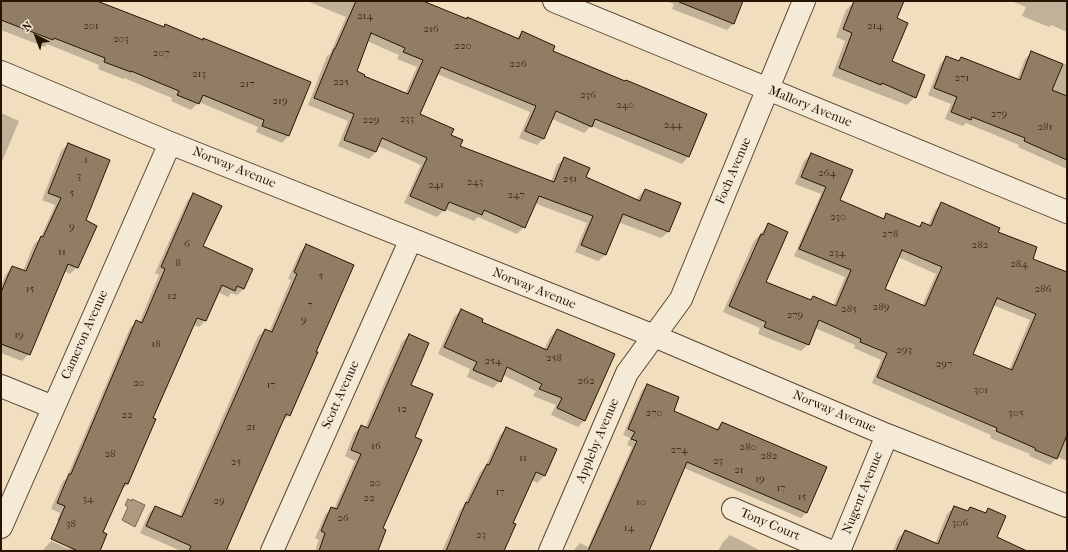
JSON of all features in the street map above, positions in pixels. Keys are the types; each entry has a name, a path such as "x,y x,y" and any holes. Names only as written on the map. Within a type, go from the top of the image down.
{"street":[{"name":"Mallory Avenue","path":"554,1 1067,212"},
{"name":"Foch Avenue","path":"654,336 681,298 804,1"},
{"name":"Norway Avenue","path":"1,72 170,143 654,336 887,435 1067,506"},
{"name":"Cameron Avenue","path":"1,527 170,143"},
{"name":"Scott Avenue","path":"272,551 411,239"},
{"name":"Appleby Avenue","path":"550,551 627,373 654,336"},
{"path":"1,386 53,407"},
{"name":"Nugent Avenue","path":"839,551 887,435"},
{"name":"Tony Court","path":"733,509 830,551"}],"shaded area":[{"path":"128,499 131,501 132,499 145,505 135,527 122,520 128,507 125,505"}],"building":[{"path":"1,1 97,1 164,27 165,24 203,40 203,38 311,82 289,136 262,126 264,120 203,95 199,104 177,95 179,91 131,71 104,62 105,58 54,38 53,40 1,20"},
{"path":"356,1 423,1 467,19 467,17 519,39 522,31 555,46 553,51 707,114 689,157 595,119 592,127 556,111 544,139 525,131 536,106 441,67 420,114 454,129 451,135 463,140 460,146 554,182 564,157 590,168 586,177 640,201 645,189 681,203 669,232 623,214 606,255 581,245 593,216 539,196 525,228 484,210 482,215 449,202 445,211 410,196 427,158 382,138 376,152 344,140 354,114 314,98","holes":["371,33 405,48 403,52 423,60 408,94 364,76 365,75 357,71"]},
{"path":"743,1 734,24 679,2"},
{"path":"854,1 904,1 897,18 908,23 892,61 925,75 916,98 882,83 881,85 839,68 852,33 843,29"},
{"path":"1031,51 1063,64 1052,90 1067,96 1067,160 1024,141 1025,138 972,117 971,120 951,112 957,97 934,88 946,56 959,61 961,57 1020,80"},
{"path":"68,143 110,160 86,220 97,226 78,268 68,264 30,355 1,344 1,292 12,266 26,271 41,236 43,237 61,198 48,193"},
{"path":"811,153 853,170 840,200 884,219 886,213 920,227 922,222 931,226 941,202 1000,228 998,232 1037,247 1033,259 1067,272 1067,435 1057,459 996,431 997,428 877,377 887,353 860,342 861,339 819,320 809,345 764,327 766,322 729,306 761,234 763,235 768,223 788,232 766,282 811,300 813,296 836,306 851,270 799,249 826,187 801,177","holes":["902,250 942,267 925,306 885,289","997,298 1036,314 1012,370 973,354"]},
{"path":"193,193 222,206 203,246 253,269 244,289 237,286 235,291 222,285 206,321 197,318 153,418 156,419 128,484 125,483 103,532 107,534 100,551 78,551 51,539 65,506 57,503 69,474 71,474 136,320 142,323 165,269 161,267"},
{"path":"306,244 354,265 290,416 286,414 226,551 189,551 191,546 146,526 155,506 182,517 265,329 272,332 297,274 294,272"},
{"path":"461,309 483,319 482,322 547,350 557,329 615,354 585,421 557,408 562,398 539,389 542,384 507,367 501,382 473,370 477,362 444,347"},
{"path":"409,334 429,343 411,385 433,394 415,437 422,440 383,528 386,530 378,551 319,551 325,533 321,531 331,507 337,509 361,454 351,450 361,425 368,428"},
{"path":"647,384 679,397 674,411 718,430 722,422 827,467 807,513 687,462 649,551 588,551 637,441 631,439 635,432 628,429"},
{"path":"506,427 557,449 545,476 536,472 513,523 516,524 504,551 446,551 466,502 468,503 487,464 489,465"},
{"path":"954,506 968,511 970,507 986,513 988,508 1006,516 997,537 1027,551 896,551 905,530 938,544"}]}
